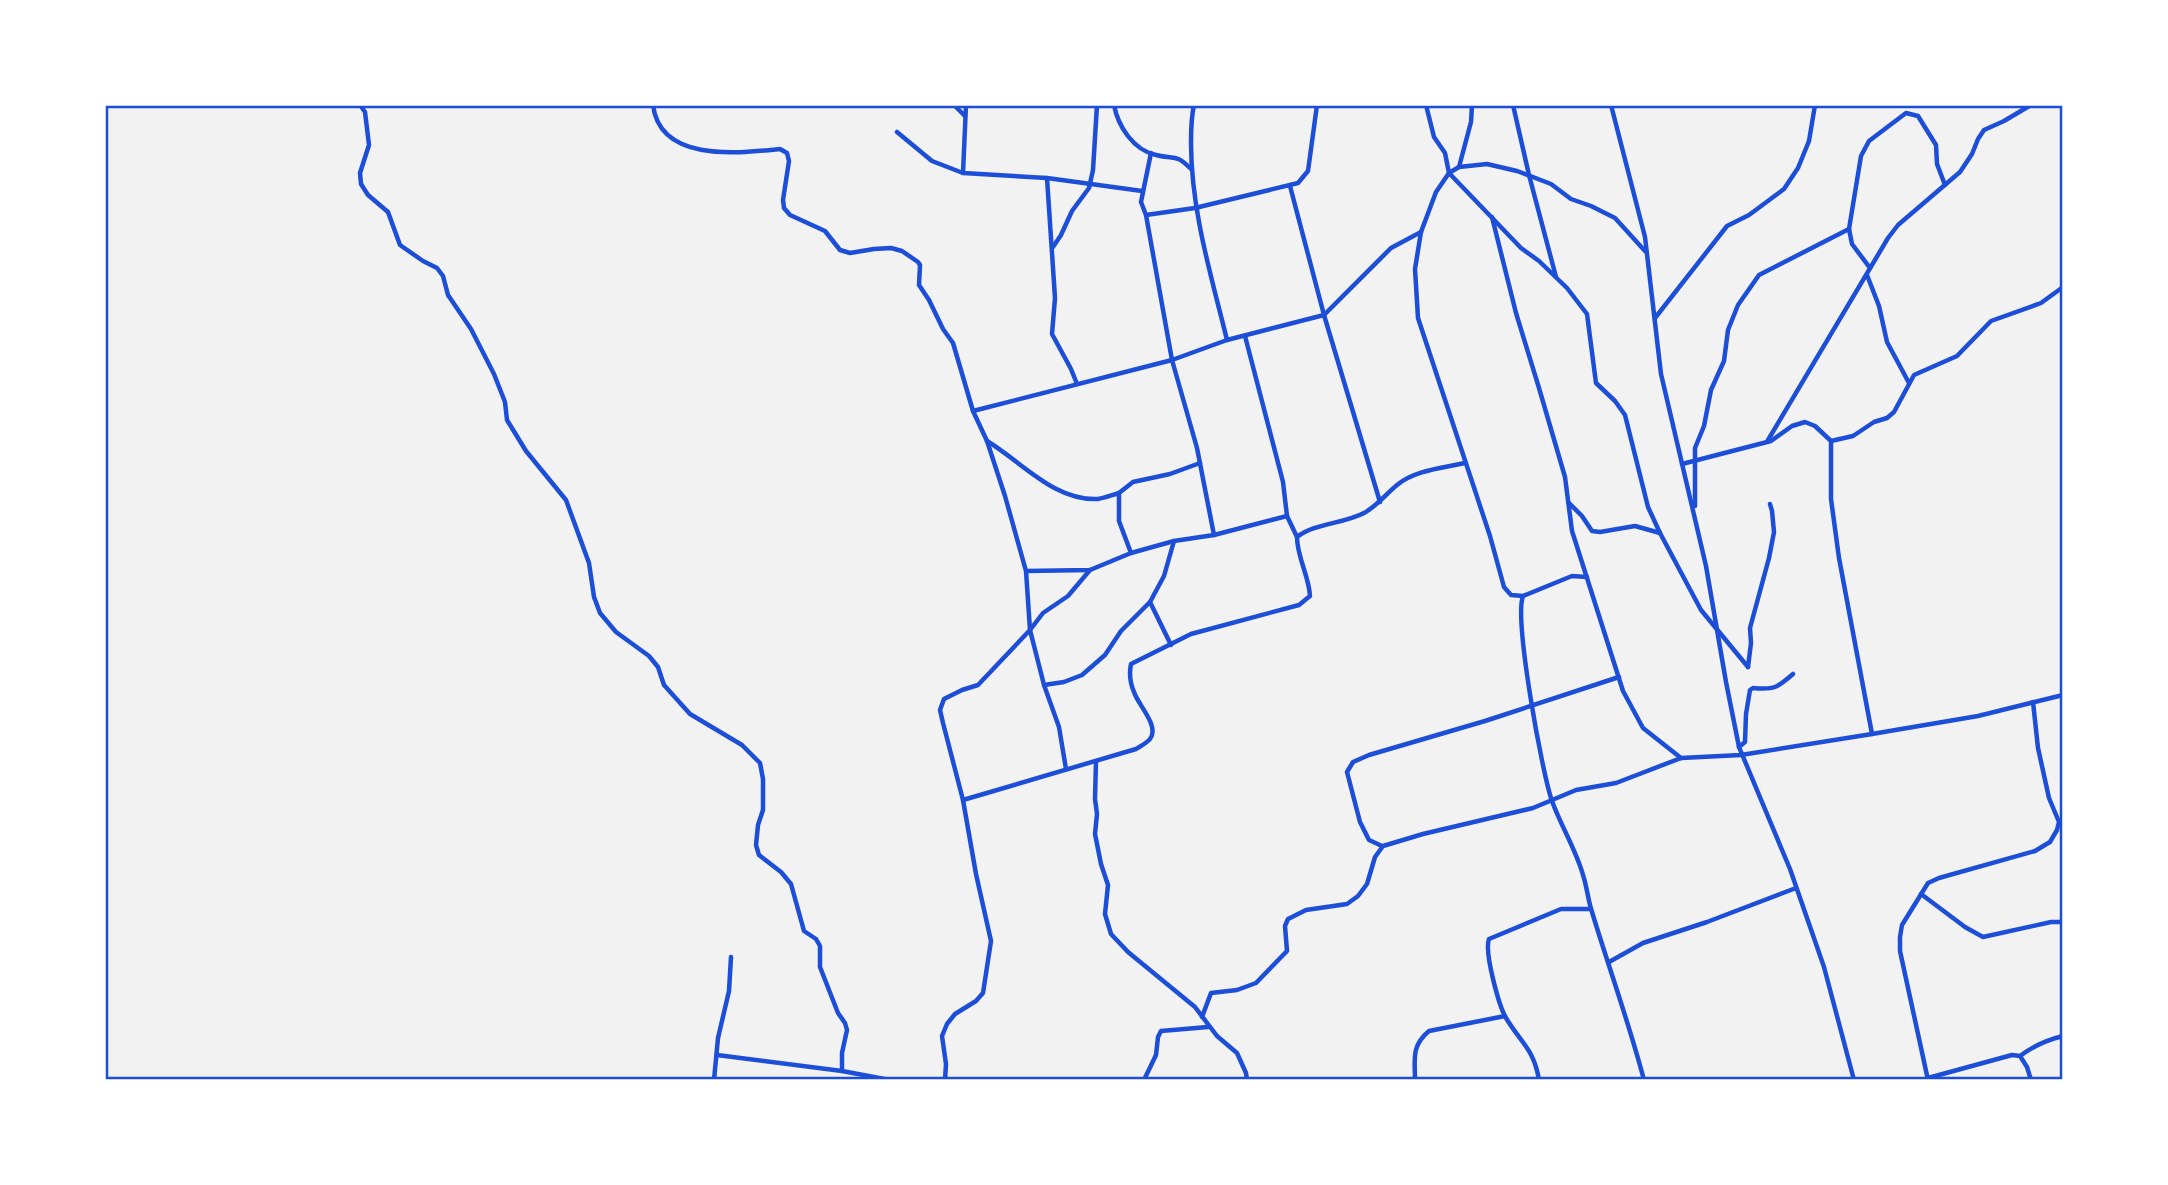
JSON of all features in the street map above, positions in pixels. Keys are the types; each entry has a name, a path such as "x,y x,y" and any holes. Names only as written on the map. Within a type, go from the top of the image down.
{"street":[{"path":"360,105 365,112 369,145 360,173 361,184 368,195 388,212 400,245 437,268 443,276 448,295 471,328 494,374 505,402 507,420 526,451 566,500 589,563 594,597 600,613 616,632 649,656 664,685 690,714 742,745 760,763 763,810 756,845 760,855 791,884 804,931 816,939 820,946 820,967 838,1013 845,1023 842,1071"},
{"path":"653,105 656,121 661,129 677,141 723,153 780,149 787,153 789,161 784,208 790,215 825,231 840,250 850,253 891,248 902,251 920,265 919,285 953,343 973,411 987,440 1026,571 1030,630 1044,685 1059,727 1066,769"},
{"path":"954,105 965,116"},
{"path":"963,173 966,105"},
{"path":"1052,248 1061,236 1072,211 1089,188 1097,105"},
{"path":"1114,105 1115,114 1126,135 1151,153 1177,157 1191,169"},
{"path":"1194,105 1191,116 1191,169 1195,208 1227,340"},
{"path":"1146,215 1195,208 1298,183 1308,171 1317,105"},
{"path":"1426,105 1434,137 1445,153 1449,173 1521,248 1567,288 1587,314 1596,383 1625,415 1648,507 1701,610 1748,667 1751,643 1749,628 1773,532 1770,505"},
{"path":"1460,167 1471,122 1472,105"},
{"path":"1513,105 1557,279"},
{"path":"1611,105 1645,237 1661,374 1706,566 1739,747 1779,841 1824,967 1854,1080"},
{"path":"1654,318 1727,226 1749,215 1784,189 1798,168 1809,141 1815,105"},
{"path":"1768,440 1898,225 1967,163 1984,130 2031,105"},
{"path":"1870,268 1852,244 1849,229 1861,156 1869,141 1898,117 1906,113 1918,116 1936,145 1937,164 1945,185"},
{"path":"897,132 932,161 963,173 1047,178 1142,191"},
{"path":"1151,153 1141,202 1146,215 1172,359 1200,463 1214,535"},
{"path":"1587,577 1572,576 1522,596 1511,595 1504,587 1490,536 1418,318 1415,269 1420,232 1436,192 1449,173 1460,167 1487,164 1551,184 1571,199 1615,218 1646,253"},
{"path":"1047,178 1055,298 1052,334 1077,384"},
{"path":"1290,186 1324,315 1380,502"},
{"path":"1492,216 1516,313 1564,477 1572,531 1623,691 1643,728 1681,758"},
{"path":"1695,517 1695,448 1704,426 1711,390 1724,361 1728,330 1738,305 1759,275 1849,229"},
{"path":"973,411 1172,359 1227,340 1324,315 1391,248 1420,232"},
{"path":"1866,275 1880,306 1887,342 1909,383"},
{"path":"1830,442 1853,436 1874,422 1887,418 1894,412 1914,374 1957,356 1991,321 2041,303 2063,287"},
{"path":"963,800 1136,749 1150,739 1152,731 1149,720 1134,694 1129,673 1131,664 1191,634 1271,613 1305,601 1310,596 1297,537 1287,516 1283,482 1245,336"},
{"path":"1682,464 1771,440 1792,426 1805,422 1815,426 1830,442 1831,499 1839,558 1872,734"},
{"path":"987,440 1041,481 1079,497 1099,499 1119,493 1133,482 1170,474 1200,463"},
{"path":"1297,537 1303,532 1348,520 1366,512 1399,483 1423,472 1465,463"},
{"path":"1119,493 1119,521 1131,553"},
{"path":"1568,503 1582,516 1592,531 1635,526 1660,533"},
{"path":"1026,571 1090,570 1131,553 1174,541 1214,535 1287,516"},
{"path":"1044,685 1064,682 1082,675 1105,655 1121,631 1150,602 1164,576 1174,541"},
{"path":"946,1080 942,1036 955,1014 984,993 991,941 963,800 940,710 944,699 978,685 1030,630 1042,613 1068,596 1090,570"},
{"path":"1522,596 1522,636 1552,801 1583,873 1591,909 1644,1080"},
{"path":"1150,602 1171,645"},
{"path":"1739,747 1745,742 1750,690 1778,687 1793,674"},
{"path":"1619,677 1485,721 1368,755 1353,762 1347,772 1360,822 1369,840 1382,846 1533,808 1576,790 1616,783 1681,758 1741,755 1872,734 1978,716 2063,695"},
{"path":"2033,702 2038,748 2049,798 2059,822 2057,830 2050,842 2035,851 1939,877 1928,883 1902,925 1900,951 1928,1079 2012,1055 2020,1056 2039,1044 2063,1036"},
{"path":"1096,761 1095,834 1108,886 1105,914 1111,933 1128,952 1183,996 1217,1036 1237,1053 1247,1080"},
{"path":"1202,1017 1211,993 1237,990 1256,982 1287,951 1285,926 1288,919 1306,910 1348,904 1358,896 1367,884 1375,857 1382,846"},
{"path":"1609,961 1643,943 1796,888"},
{"path":"1921,894 1983,937 2051,922 2063,922"},
{"path":"1539,1080 1531,1052 1505,1016 1488,960 1487,945 1489,939 1561,909 1591,909"},
{"path":"714,1080 718,1038 729,991 731,957"},
{"path":"1415,1080 1415,1050 1419,1039 1429,1031 1505,1016"},
{"path":"1144,1080 1156,1055 1161,1031 1209,1027"},
{"path":"717,1055 890,1080"},
{"path":"2020,1056 2031,1080"}]}
